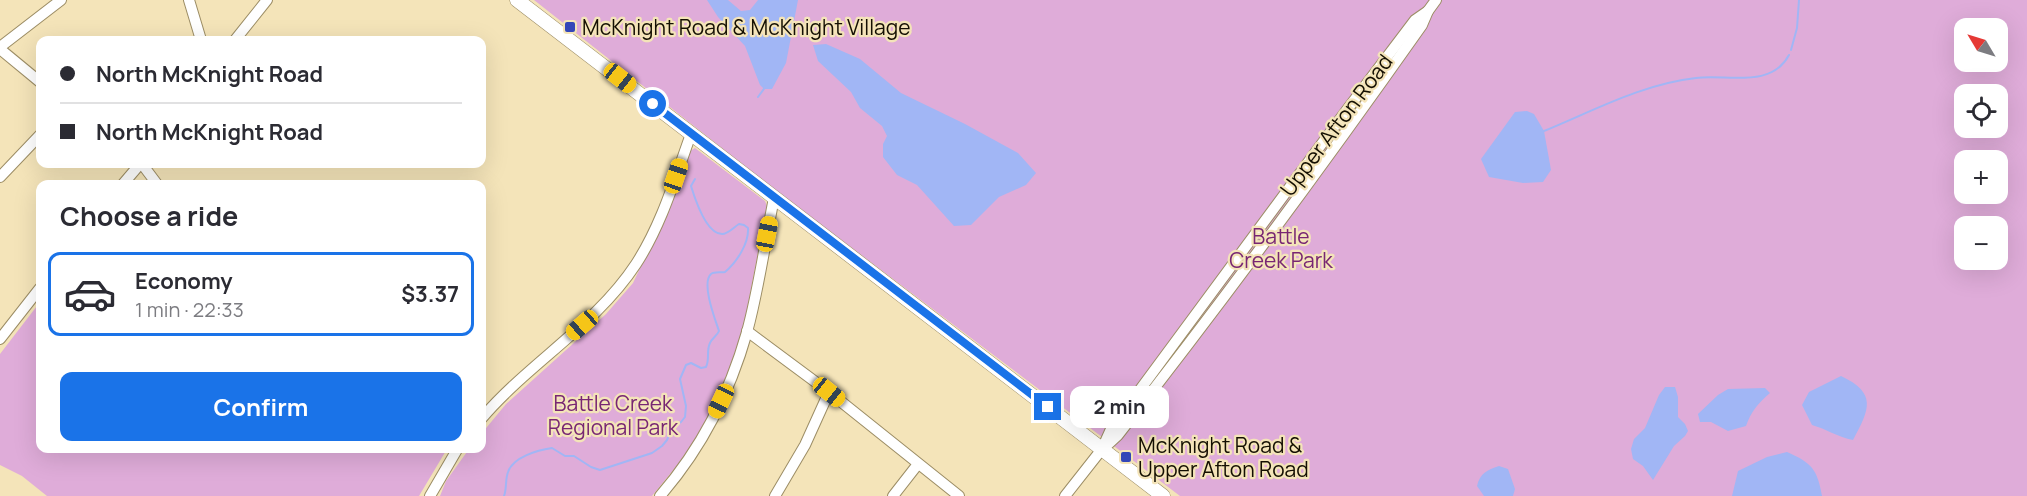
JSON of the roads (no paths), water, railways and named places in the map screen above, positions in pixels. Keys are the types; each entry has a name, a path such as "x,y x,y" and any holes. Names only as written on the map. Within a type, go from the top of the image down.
{"main road":[{"path":"519,0 1163,496"}],"street":[{"path":"36,79 0,48 61,0"},
{"path":"189,0 200,36"},
{"path":"239,36 267,0"},
{"name":"Upper Afton Road","path":"1065,496 1102,449 1111,429 1346,111 1416,20 1436,0"},
{"path":"486,414 516,381 593,315 636,265 667,202 691,134"},
{"path":"0,177 36,139"},
{"path":"127,180 137,168"},
{"path":"144,168 154,180"},
{"path":"660,496 686,461 716,413 738,360 747,330 774,198"},
{"path":"0,339 36,293"},
{"path":"747,330 959,496"},
{"path":"775,496 805,445 829,392"},
{"path":"430,496 455,453"},
{"path":"893,496 918,464"}],"water":[{"path":"707,0 728,0 741,11 750,10 758,0 798,0 786,63 772,89 764,89 760,85 745,46 718,17"},
{"path":"826,44 860,59 901,93 1018,153 1036,173 1026,185 999,197 971,225 954,226 917,185 897,175 883,157 883,144 887,136 882,126 860,108 851,92 818,61 813,45"},
{"path":"1527,111 1534,114 1544,131 1551,170 1543,182 1523,183 1489,177 1481,159 1515,112"},
{"path":"1841,376 1853,382 1860,389 1867,403 1863,419 1853,440 1812,425 1802,405 1809,392"},
{"path":"1665,387 1675,387 1678,397 1678,417 1688,431 1674,446 1653,480 1643,466 1633,459 1631,449 1634,439 1645,428 1659,395"},
{"path":"1765,388 1770,393 1755,408 1746,426 1728,431 1711,422 1700,422 1698,414 1728,389"},
{"path":"1787,452 1812,468 1818,479 1822,496 1732,496 1738,471 1767,457"},
{"path":"1499,466 1508,469 1515,489 1513,496 1484,496 1477,486 1480,478"}],"waterway":[{"path":"1791,50 1797,28 1799,0"},
{"path":"1544,131 1618,99 1656,86 1696,78 1760,76 1781,66 1789,55"},
{"path":"758,97 766,86"},
{"path":"504,496 507,475 520,458 552,448 565,456 574,456 600,470 652,453 662,446 672,428 685,417 686,406 680,379 686,365 691,363 701,368 706,367 709,346 719,331 708,293 708,279 713,273 725,272 734,263 748,234 748,228 739,224 724,234 711,228 702,215 691,186 695,179"}],"place":[{"name":"McKnight Road & McKnight Village","path":"570,27"},
{"name":"McKnight Road & Upper Afton Road","path":"1126,457"}],"park label":[{"name":"Battle Creek Park","path":"1281,248"},
{"name":"Battle Creek Regional Park","path":"613,415"}]}
